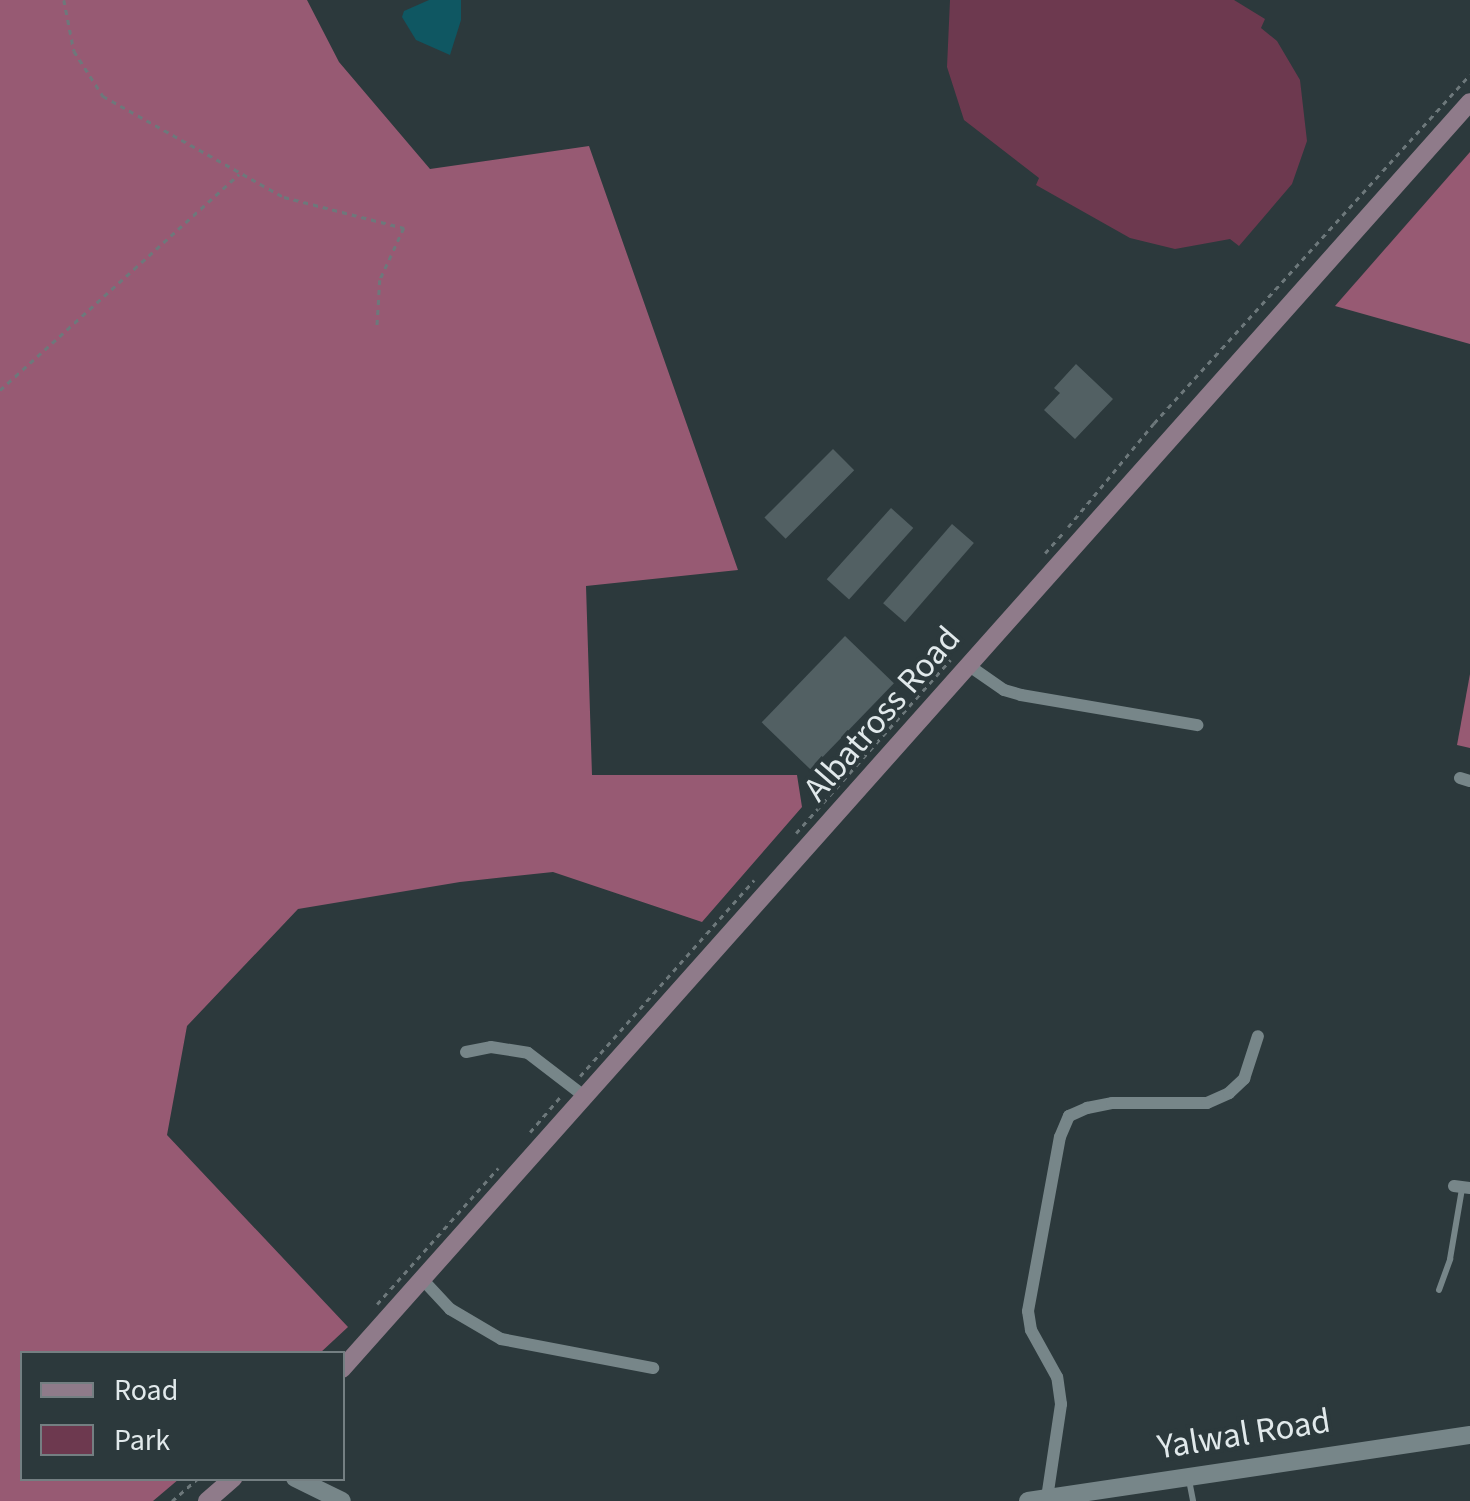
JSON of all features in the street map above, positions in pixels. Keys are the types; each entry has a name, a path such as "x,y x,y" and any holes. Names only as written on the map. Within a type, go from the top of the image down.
{"main road":[{"name":"Albatross Road","path":"345,1366 423,1280 578,1090 961,660 1470,102"},
{"path":"206,1501 229,1481"}],"street":[{"path":"961,660 1004,690 1197,725"},
{"path":"1037,1500 1062,1404 1057,1377 1031,1330 1028,1311 1060,1137 1069,1116 1112,1102 1206,1103 1229,1094 1244,1079 1258,1036"},
{"path":"466,1052 491,1047 522,1051 578,1090"},
{"path":"423,1280 450,1309 502,1339 653,1368"},
{"name":"Yalwal Road","path":"1037,1500 1188,1474 1470,1435"},
{"path":"301,1481 342,1501"}],"lane":[{"path":"1439,1290 1450,1259 1462,1187"},
{"path":"1188,1474 1193,1501"}],"path":[{"path":"64,0 74,52 103,96 284,197 404,228 380,280 378,329"},
{"path":"1038,562 1154,423 1470,75"},
{"path":"0,390 239,174"},
{"path":"789,841 961,660"},
{"path":"523,1140 578,1090 754,880"},
{"path":"374,1307 504,1161"},
{"path":"172,1501 195,1481"}],"green space":[{"path":"950,0 1234,0 1265,19 1261,28 1277,41 1300,80 1307,141 1292,184 1239,246 1230,239 1175,249 1130,238 1036,185 1039,178 964,120 947,67"}],"shaded area":[{"path":"0,0 307,0 339,62 430,169 589,146 738,570 586,586 592,775 797,775 802,807 702,922 553,872 460,882 298,909 187,1026 167,1135 348,1327 322,1351 20,1351 20,1481 177,1481 153,1501 0,1501"},
{"path":"1470,152 1470,344 1335,306"},
{"path":"1470,674 1470,748 1457,745"}],"water":[{"path":"429,0 461,0 461,20 450,55 416,40 402,17 404,11"}],"building":[{"path":"1076,364 1113,399 1075,439 1044,410 1060,393 1054,388"},
{"path":"833,449 854,470 786,539 764,518"},
{"path":"891,508 913,528 849,599 827,579"},
{"path":"952,524 974,543 905,622 883,603"},
{"path":"845,636 894,683 811,770 762,722"}]}
